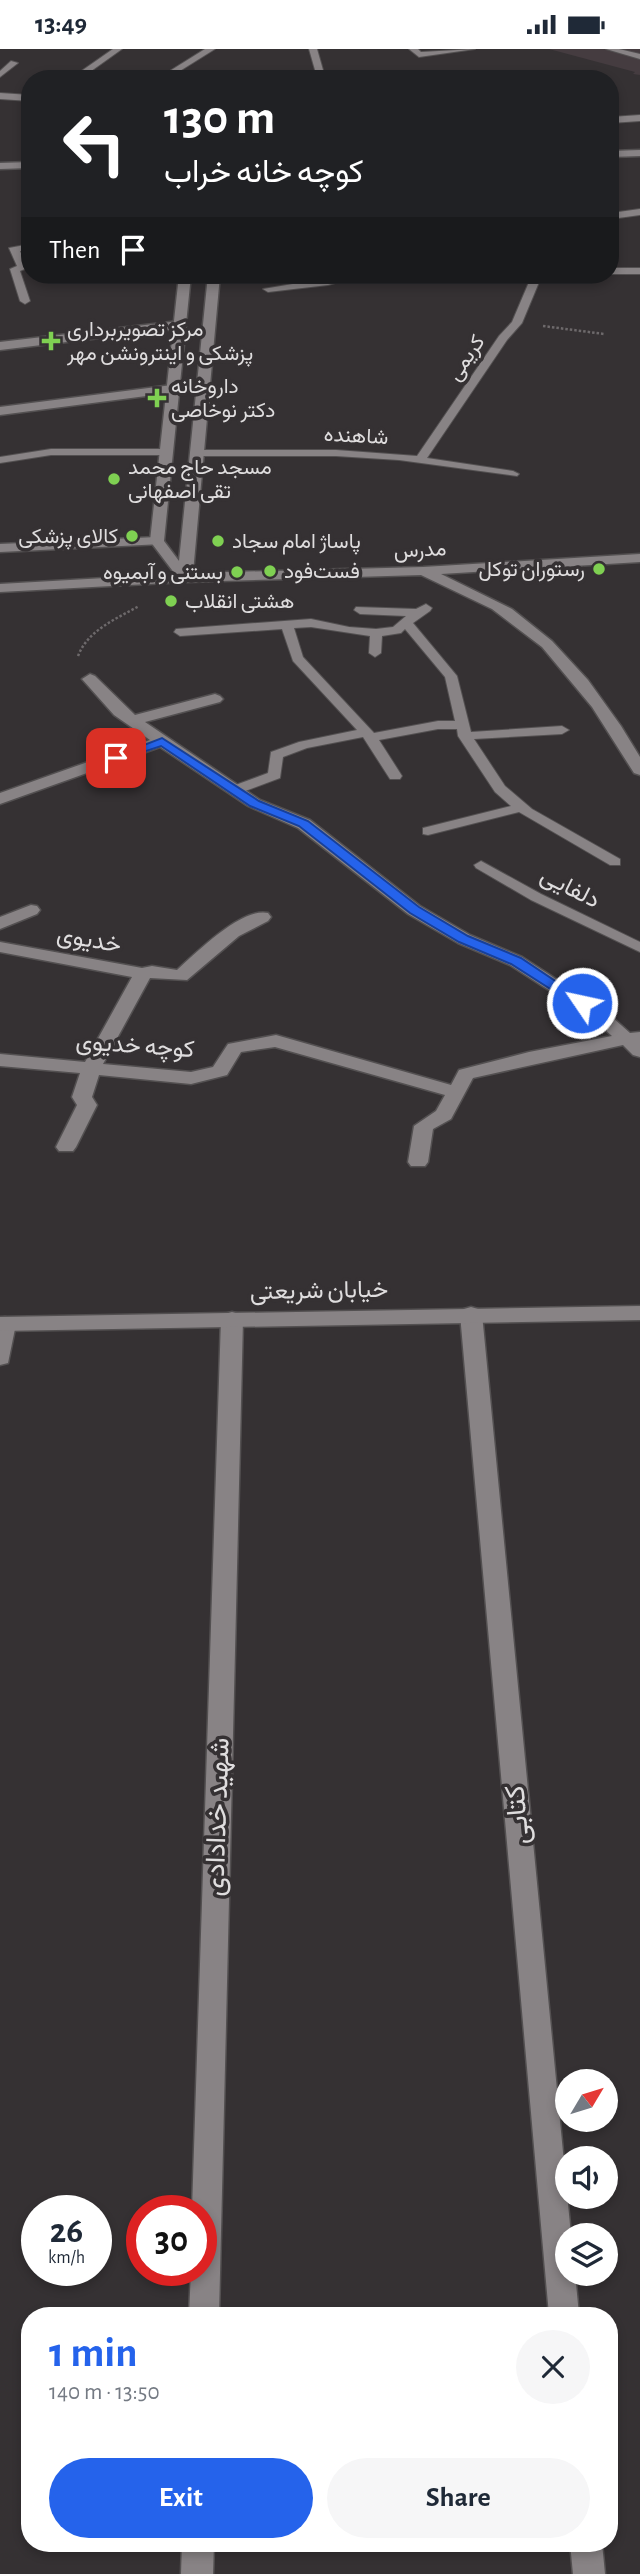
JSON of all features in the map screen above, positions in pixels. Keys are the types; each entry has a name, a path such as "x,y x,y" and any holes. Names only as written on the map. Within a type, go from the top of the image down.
{"street":[{"path":"619,143 640,142"},
{"path":"619,154 640,153"},
{"path":"0,166 21,165"},
{"path":"184,284 157,541 185,578"},
{"path":"185,578 213,284"},
{"path":"0,346 179,324"},
{"path":"0,411 172,389"},
{"path":"0,548 157,541"},
{"name":"مدرس","path":"0,588 185,578 423,571 637,557"},
{"path":"423,571 506,611 546,641 618,733 640,771"},
{"path":"90,679 120,712 254,803 304,824 414,910 464,939 516,961 636,1042"},
{"path":"133,720 215,699"},
{"path":"0,799 162,741"},
{"path":"0,924 31,910"},
{"path":"143,974 152,971 181,976 240,927 254,918 262,917"},
{"name":"خدیوی","path":"5,952 143,974 92,1069 82,1097 87,1105 66,1147"},
{"name":"کوچه خدیوی","path":"0,1060 191,1078 220,1070 235,1048 276,1041 456,1093"},
{"path":"418,1163 424,1126 444,1115 466,1074 529,1058 636,1042"},
{"name":"خیابان شریعتی","path":"2,1324 640,1313"},
{"name":"کتابی","path":"471,1314 563,2307"},
{"name":"شهید خدادادی","path":"204,2307 232,1319"},
{"path":"0,1358 2,1324"},
{"path":"197,2574 198,2552"},
{"path":"587,2552 589,2574"}],"lane":[{"path":"87,70 118,49"},
{"path":"176,70 211,49"},
{"path":"313,49 319,70"},
{"path":"416,52 471,49"},
{"path":"610,49 640,57"},
{"path":"0,75 14,63"},
{"path":"0,96 21,97"},
{"path":"619,119 640,118"},
{"path":"619,215 640,212"},
{"path":"21,248 15,248 21,265"},
{"path":"0,270 21,268"},
{"path":"619,271 640,271"},
{"path":"23,284 25,301"},
{"path":"268,289 311,284"},
{"name":"کریمی","path":"420,460 502,338 517,323 533,284"},
{"path":"0,460 51,452 165,452"},
{"name":"شاهنده","path":"196,453 336,453 420,460 513,474"},
{"path":"180,632 310,623 376,633 397,629 422,611 360,610"},
{"path":"406,622 452,676 464,731 500,789 522,807 615,862"},
{"path":"287,624 297,658 369,735 395,776"},
{"path":"375,653 376,633"},
{"path":"235,790 275,775 276,755 304,745 438,725 464,731 562,730"},
{"path":"428,831 522,807"},
{"name":"دلفایی","path":"481,865 536,897 640,948"}],"path":[{"path":"517,323 604,334"},
{"path":"90,679 77,655 83,644 103,628 185,578"}],"shaded area":[{"path":"549,49 640,49 640,75 633,74 635,72"}],"place":[{"name":"مرکز تصویربرداری پزشکی و اینترونشن مهر","path":"51,341"},
{"name":"داروخانه دکتر نوخاصی","path":"157,398"},
{"name":"مسجد حاج محمد تقی اصفهانی","path":"114,479"},
{"name":"کالای پزشکی","path":"132,536"},
{"name":"پاساژ امام سجاد","path":"218,541"},
{"name":"رستوران توکل","path":"599,569"},
{"name":"فست‌فود","path":"270,571"},
{"name":"بستنی و آبمیوه","path":"237,572"},
{"name":"هشتی انقلاب","path":"171,601"}],"route":[{"path":"116,758 162,741 254,803 304,824 414,910 464,939 516,961 582,1003"}]}
